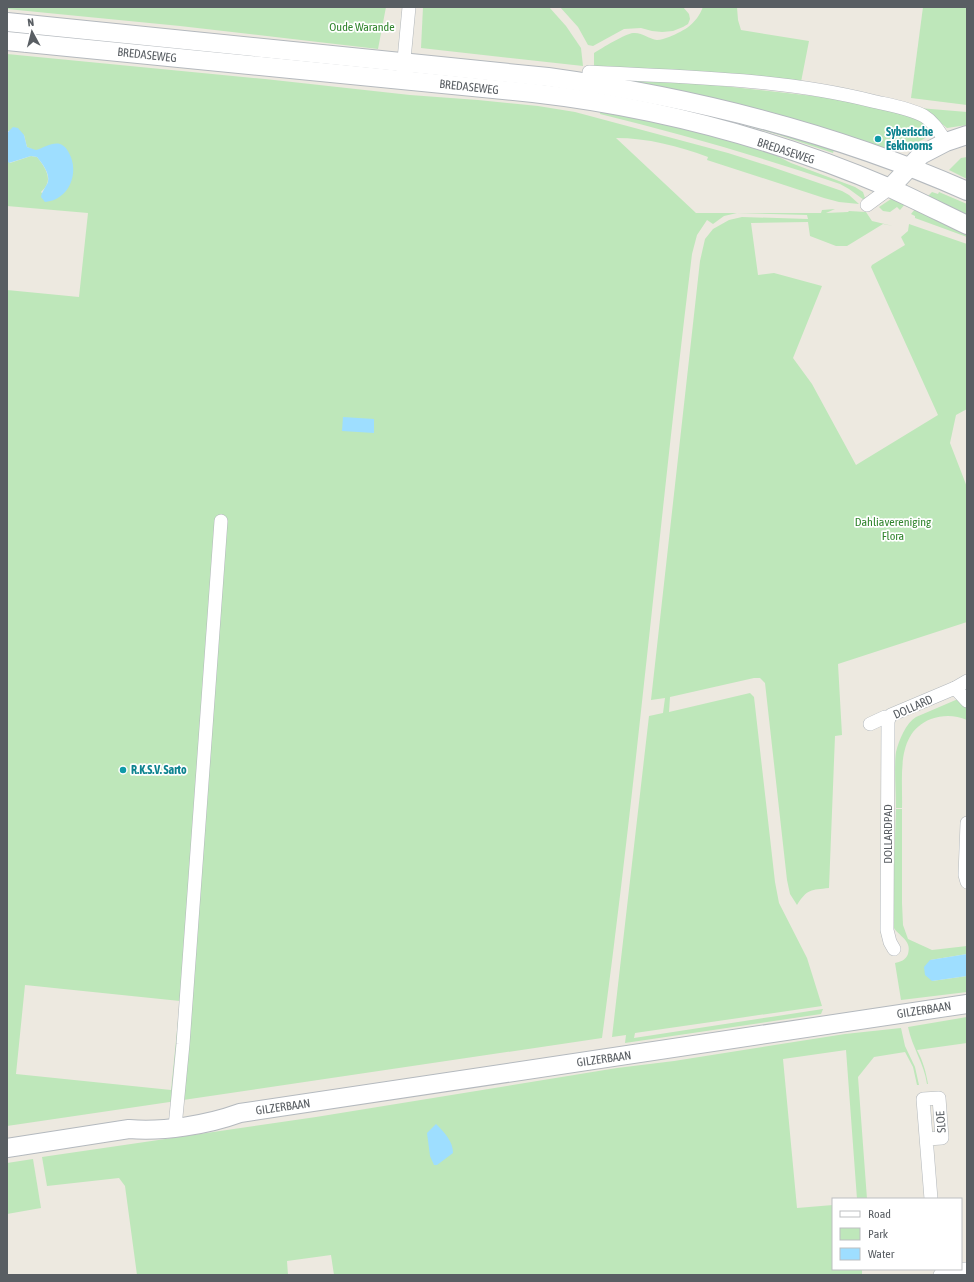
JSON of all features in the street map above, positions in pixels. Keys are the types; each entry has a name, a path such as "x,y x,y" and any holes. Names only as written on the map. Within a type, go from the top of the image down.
{"main road":[{"name":"BREDASEWEG","path":"7,22 403,71 566,97 664,116 698,124 796,153 890,188 967,225"},
{"path":"43,45 53,41 57,36 54,31 47,26"},
{"name":"BREDASEWEG","path":"7,41 43,45 403,71 548,77 663,96 740,113 816,134 911,167 967,191"},
{"path":"890,188 922,155 946,142 967,135"},
{"name":"GILZERBAAN","path":"7,1148 129,1129 147,1121 176,1122 217,1112 240,1113 967,1004"}],"street":[{"path":"403,71 409,7"},
{"path":"589,72 793,86 859,98 910,110 925,117 931,121 946,142"},
{"path":"867,205 890,188"},
{"path":"176,1122 221,521"},
{"name":"DOLLARD","path":"870,724 885,717 889,718 891,715 956,688 967,681"},
{"path":"956,688 967,701"},
{"name":"DOLLARDPAD","path":"889,718 888,930 890,942 894,949"},
{"path":"967,823 965,875 967,882"},
{"name":"SLOE","path":"927,1139 931,1198"}],"green space":[{"name":"Oude Warande","path":"7,7 386,7 378,49 180,26 7,9"},
{"path":"423,7 549,7 566,26 581,48 583,66 421,48"},
{"path":"560,7 683,7 689,14 690,19 688,24 673,31 662,32 641,28 624,29 593,46 588,45 578,27"},
{"path":"703,7 737,7 738,20 741,30 809,41 801,82 594,67 594,53 633,33 657,40 669,37 690,26 697,18"},
{"path":"923,7 967,7 967,105 911,98"},
{"path":"7,54 265,79 410,95 538,106 575,112 728,153 769,166 842,191 859,204 839,202 824,198 707,160 708,157 686,149 639,139 616,138 696,213 737,213 724,216 713,224 707,220 697,235 692,254 615,940 602,1038 7,1126 7,290 79,297 88,213 7,206 7,160 10,163 31,156 37,157 47,173 48,181 41,192 50,201 51,145 36,151 27,147 24,135 8,131 7,133","holes":["25,985 180,1001 171,1090 16,1074"]},
{"path":"590,77 705,84 840,99 919,117 929,128 929,136 904,149 886,151"},
{"path":"919,108 967,112 967,125 947,128 930,114"},
{"path":"601,109 759,147 791,163 855,187 863,192 865,198 864,200 840,184 781,164 721,146 600,114"},
{"path":"714,116 835,147 833,153"},
{"path":"967,157 967,179 949,170 961,158"},
{"path":"932,192 938,194 939,192 967,204 967,218 928,196"},
{"path":"891,199 906,203 900,210 897,207 890,212 883,211 879,207"},
{"path":"916,208 967,233 967,237 915,218 915,216 911,214"},
{"name":"Dahliavereniging Flora","path":"835,209 826,213 849,211 866,212 872,221 893,226 883,224 847,246 836,246 810,236 808,222 751,223 758,275 774,273 822,286 793,358 812,384 856,465 938,415 871,267 872,265 905,245 901,237 908,231 909,224 967,244 967,409 956,415 950,443 967,487 967,622 838,664 842,735 835,736 829,888 810,891 797,905 790,894 787,880 765,683 760,678 754,678 670,697 669,712 750,693 754,697 775,882 779,903 807,958 822,1006 635,1033 634,1038 823,1009 821,1014 625,1043 626,1035 612,1037 649,716 663,713 665,698 651,700 700,261 705,239 713,229 729,220 742,217 808,219 807,215 737,213 821,213 822,210"},
{"path":"958,699 967,708 967,720 954,716 944,716 931,719 919,726 911,734 903,757 902,808 896,808 895,758 903,732 909,723 916,717"},
{"path":"896,809 902,809 903,925 908,939 932,950 967,946 967,954 930,960 932,981 967,976 967,992 901,1000 895,963 906,958 909,949 906,941 896,931 892,924"},
{"path":"967,1017 967,1043 917,1050 924,1067 927,1084 908,1027"},
{"path":"901,1028 905,1046 915,1067 919,1085 917,1085 913,1067 905,1052 874,1057 858,1077 867,1198 857,1198 846,1050 783,1059 797,1208 832,1205 832,1270 862,1270 862,1275 334,1275 331,1255 287,1261 288,1275 137,1275 125,1186 119,1178 47,1186 42,1157 316,1117 617,1068 674,1061 845,1034"},
{"path":"33,1159 41,1208 7,1214 7,1163"}],"water":[{"path":"13,127 18,128 24,135 27,147 36,150 51,144 60,144 67,149 72,161 73,177 66,191 60,196 45,202 41,197 48,182 48,175 37,157 31,156 9,163 7,160 7,133"},
{"path":"343,417 374,419 374,433 342,431"},
{"path":"967,954 967,976 932,981 925,975 924,967 930,960"},
{"path":"436,1124 450,1141 453,1153 437,1165 434,1165 430,1156 427,1133"}],"place":[{"name":"Syberische Eekhoorns","path":"878,139"},
{"name":"R.K.S.V. Sarto","path":"123,770"}]}
